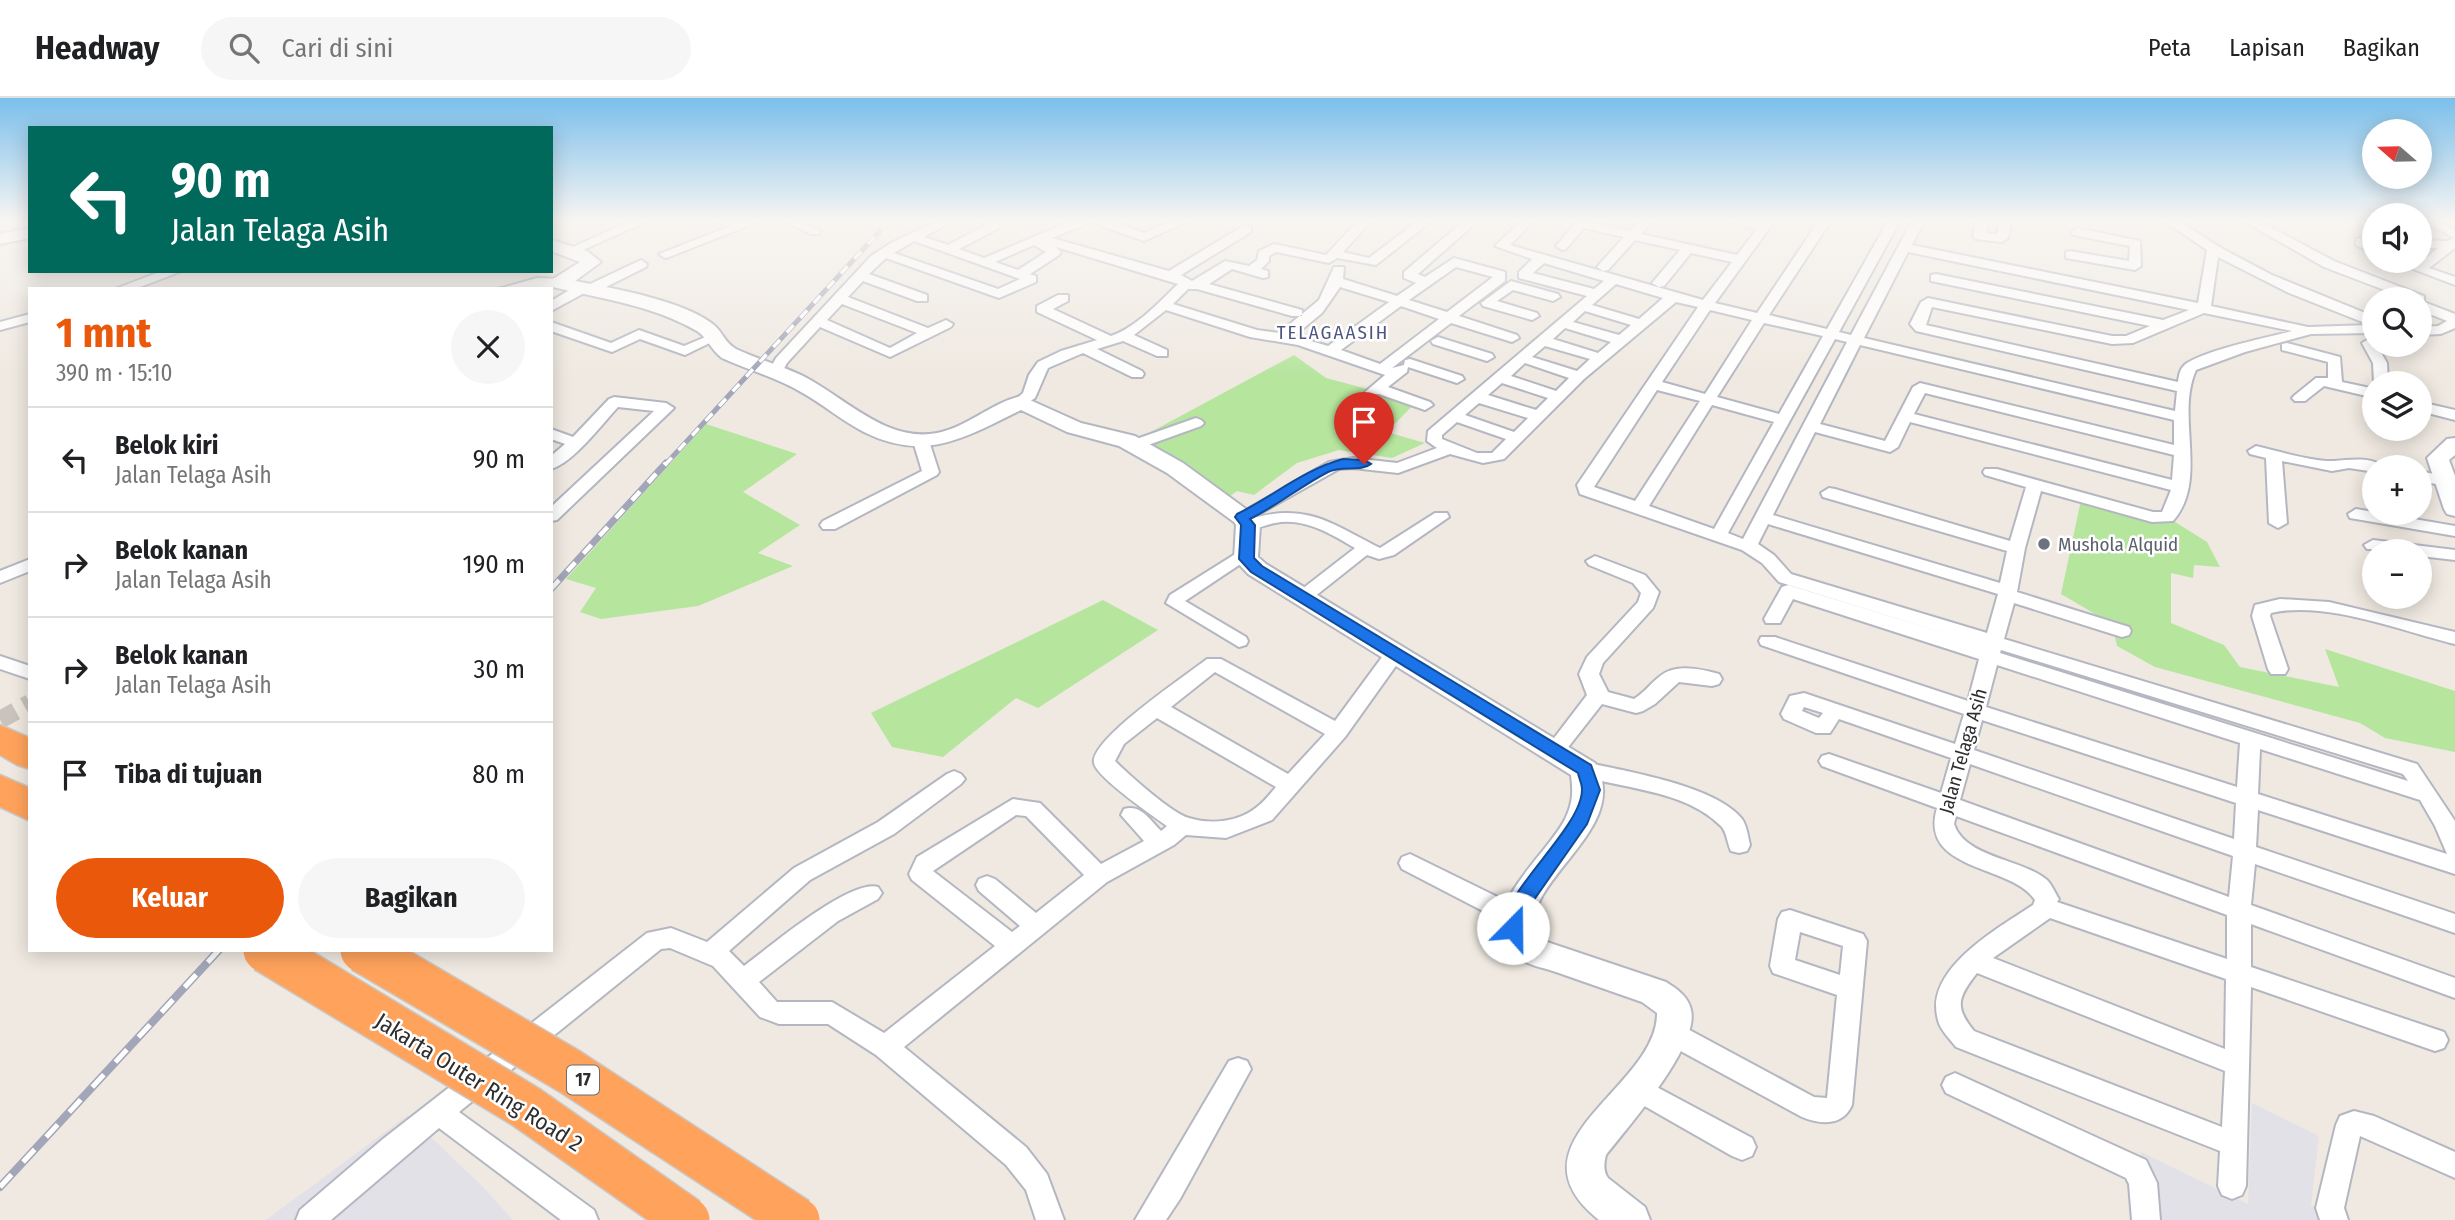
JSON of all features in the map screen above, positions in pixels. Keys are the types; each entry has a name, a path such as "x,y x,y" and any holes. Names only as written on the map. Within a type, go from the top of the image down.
{"highway":[{"path":"0,738 28,755"},
{"path":"0,789 28,806"},
{"name":"Jakarta Outer Ring Road 2","path":"269,952 526,1107 687,1220"},
{"name":"17","path":"366,952 569,1071 797,1220"}],"street":[{"path":"559,283 577,271"},
{"path":"553,305 625,271"},
{"path":"776,371 791,349 864,271"},
{"path":"936,271 999,293 1031,279 1013,271"},
{"path":"1021,274 1025,271"},
{"path":"1153,271 1191,285 1297,313"},
{"path":"1171,276 1179,271"},
{"path":"513,287 537,282 559,283 651,304 706,328 722,348 816,391 851,418 874,429 921,441 956,434 1021,402 1030,395 1036,375 1043,365 1136,330 1163,305 1216,271"},
{"path":"1235,295 1263,271"},
{"path":"1413,271 1409,275 1425,282"},
{"path":"1330,351 1440,271"},
{"path":"1163,305 1255,334 1301,341 1389,371 1410,363 1438,341 1501,277 1489,271"},
{"path":"1524,271 1524,275 1596,294"},
{"path":"1602,271 1673,296 2182,417"},
{"path":"1660,283 1669,271"},
{"path":"1731,271 1585,485 1590,493 1748,545 1768,559 1786,584 1992,650 2250,740 2428,795"},
{"path":"1639,509 1791,271"},
{"path":"1719,535 1865,271"},
{"path":"1748,545 1891,271"},
{"path":"2024,271 2311,330 2362,335"},
{"path":"2061,279 2064,271"},
{"path":"2204,308 2210,271"},
{"path":"2258,271 2303,294 2362,317"},
{"path":"2335,271 2373,287"},
{"path":"2348,271 2389,287"},
{"path":"127,287 170,273"},
{"path":"1609,273 1596,294 1454,416 1433,438 1451,448 1493,459 1579,376 1673,296"},
{"path":"2429,273 2455,281"},
{"path":"860,275 922,298"},
{"path":"1280,339 1311,318 1328,299 1338,275 1357,289 1512,338"},
{"path":"1936,278 2167,325"},
{"path":"1425,405 1375,390 1389,371 1456,320 1488,303 1510,285 1553,297"},
{"path":"1328,299 1357,289"},
{"path":"839,298 929,333"},
{"path":"1063,298 1042,309 1089,329 1163,353"},
{"path":"2185,388 1921,328 1917,324 1928,302 2122,340 2167,325 2204,308"},
{"path":"2046,327 2052,302"},
{"path":"1488,303 1532,316"},
{"path":"2432,303 2455,312"},
{"path":"1582,306 1639,323"},
{"path":"2432,310 2455,321"},
{"path":"0,326 28,319"},
{"path":"2255,319 2288,341 2335,360 2334,383"},
{"path":"817,321 891,353 946,324"},
{"path":"2432,330 2441,330 2455,321"},
{"path":"1562,323 1619,340"},
{"path":"553,327 612,348 639,334 685,351 715,337"},
{"path":"1991,472 2160,518 2171,515 2180,487 2182,417 2187,372 2191,367 2240,349 2288,341 2311,330"},
{"path":"791,349 839,331"},
{"path":"1542,340 1600,358"},
{"path":"1438,341 1487,357"},
{"path":"1085,349 1137,374"},
{"path":"1522,358 1579,376"},
{"path":"1410,363 1457,379"},
{"path":"1500,377 1557,396"},
{"path":"2300,398 2317,382 2334,383 2362,391"},
{"path":"1653,384 1783,419"},
{"path":"1810,426 1890,447 1917,388 1920,387 2181,452"},
{"path":"1477,397 1538,415"},
{"path":"553,462 576,443 614,402 666,408 553,514"},
{"path":"1021,402 1074,428 1135,445 1175,468 1245,532 1246,559 1257,569 1585,770 1662,788 1704,803 1734,824 1739,845"},
{"path":"2432,409 2455,415"},
{"path":"1454,416 1517,438"},
{"path":"1906,416 2180,487"},
{"path":"1135,445 1196,423"},
{"path":"553,435 576,443"},
{"path":"829,525 926,477 931,472 931,467 921,441"},
{"path":"2446,484 2440,456 2455,444"},
{"path":"1239,641 1175,603 1245,532 1335,465 1353,463 1398,468 1451,448"},
{"path":"2256,451 2332,467 2350,463 2362,465"},
{"path":"2274,455 2278,523"},
{"name":"Jalan Telaga Asih","path":"2035,484 2016,548 2008,593 1943,824 1947,839 1958,848 2039,887 2046,899 2045,907"},
{"path":"1829,493 2016,548"},
{"path":"2356,514 2455,531"},
{"path":"1245,532 1283,516 1302,518 1325,525 1379,554 1441,517"},
{"path":"1762,517 2122,631"},
{"path":"1303,597 1367,548"},
{"path":"2432,552 2455,555"},
{"path":"1555,750 1597,696 1598,691 1590,679 1590,669 1647,604 1650,592 1639,579 1595,561"},
{"path":"0,578 28,565"},
{"path":"1773,619 1786,584"},
{"path":"2278,669 2261,616 2262,609 2272,605 2322,607 2455,638"},
{"path":"1768,640 1974,710 2455,865"},
{"path":"1992,650 2397,764 2415,774 2446,825 2455,848"},
{"path":"1338,732 1217,663 1210,664 1109,747 1104,763 1123,782 1182,826 1226,830 1247,823 1264,814 1291,786 1338,732 1395,653"},
{"path":"1597,696 1636,706 1673,676 1689,673 1712,679"},
{"path":"1156,708 1291,786"},
{"path":"1835,710 2455,924"},
{"path":"2232,1186 2238,1065 2239,910 2245,852 2250,740"},
{"path":"1829,761 2455,988"},
{"path":"1585,770 1591,790 1578,824 1514,916 1513,928 1522,945 1654,992 1671,1003 1675,1011 1673,1034 1636,1088 1589,1147 1585,1160 1585,1172 1590,1185 1599,1196 1631,1220"},
{"path":"710,953 802,874 886,828 954,779"},
{"path":"1011,945 920,874 925,863 1013,807 1021,806 1032,809 1099,876"},
{"path":"1132,815 1159,843"},
{"path":"885,1047 1099,876 1159,843 1182,826"},
{"path":"1410,863 1514,916"},
{"path":"987,885 1036,926"},
{"path":"743,980 830,914 870,892"},
{"path":"2234,1144 1965,1039 1951,1024 1947,1004 1956,980 1973,961 2045,907 2435,1040"},
{"path":"310,1220 438,1112 655,940 671,938 722,959 769,1010 779,1013 832,1013 885,1047 1016,1156 1037,1183 1050,1220"},
{"path":"1973,961 2238,1065"},
{"path":"1673,1034 1811,1108 1822,1111 1836,1110 1850,989"},
{"path":"1149,1220 1170,1190 1238,1069"},
{"path":"1955,1085 2136,1169 2143,1183 2146,1220"},
{"path":"1636,1088 1742,1147"},
{"path":"438,1112 584,1220"},
{"path":"2334,1220 2330,1208 2349,1125 2365,1125 2455,1165"}],"shaded area":[{"path":"2252,1103 2319,1136 2311,1205 2341,1220 2136,1220 2141,1152 2248,1204"},
{"path":"408,1115 483,1187 513,1220 266,1220"}],"green space":[{"path":"1294,355 1326,378 1416,402 1387,432 1425,443 1392,458 1339,450 1297,463 1254,495 1237,491 1216,506 1123,447"},
{"path":"706,424 797,454 743,492 800,525 758,553 793,566 698,606 601,619 580,612 596,588 566,579"},
{"path":"2081,500 2167,517 2207,542 2220,567 2194,565 2193,578 2171,573 2171,623 2224,645 2240,667 2339,687 2325,649 2455,691 2455,752 2385,738 2360,723 2155,667 2117,646 2112,624 2061,594"},
{"path":"1103,600 1158,630 1038,708 1016,698 943,757 892,747 871,713"}],"tunnel":[{"path":"0,720 28,704"}],"railway":[{"path":"665,465 843,271"},
{"path":"553,587 666,463"},
{"path":"0,1187 217,952"}],"place":[{"name":"Mushola Alquid","path":"2044,544"}],"district":[{"name":"TELAGAASIH","path":"1333,332"}],"route":[{"path":"1364,464 1343,463 1325,468 1272,503 1242,517 1248,525 1246,559 1257,569 1585,770 1590,782 1589,800 1578,824 1522,901 1514,916 1513,928"}]}
